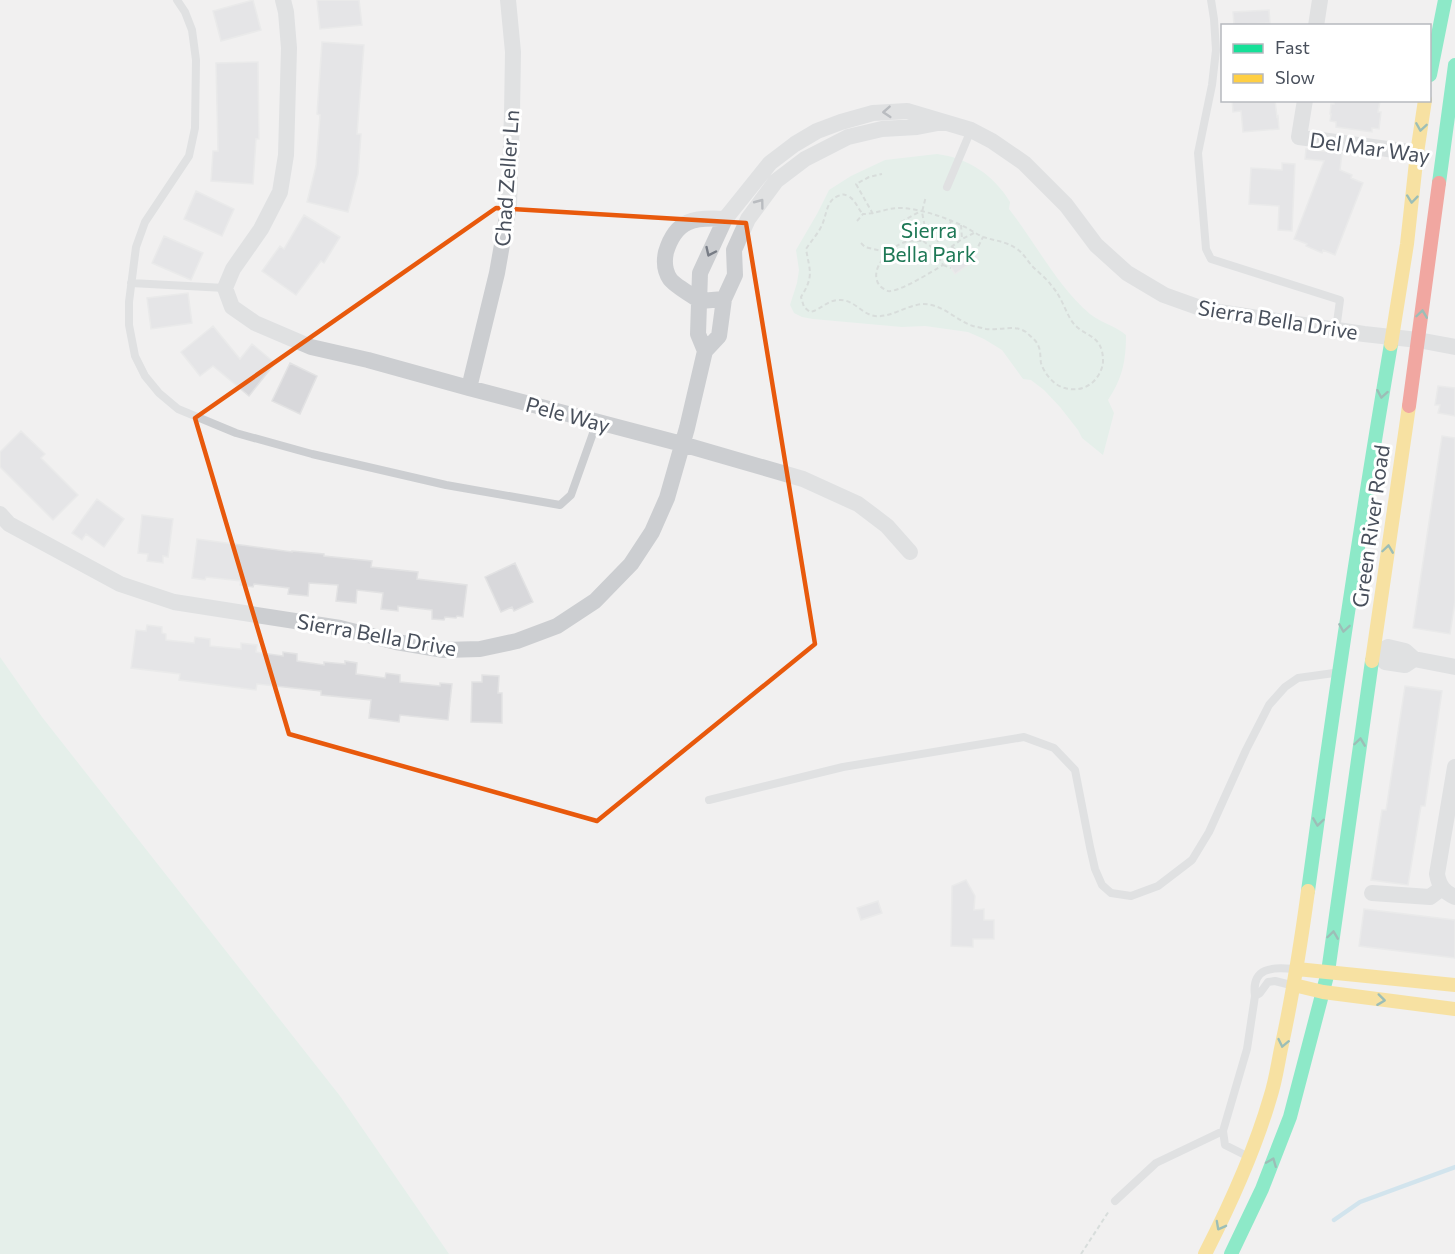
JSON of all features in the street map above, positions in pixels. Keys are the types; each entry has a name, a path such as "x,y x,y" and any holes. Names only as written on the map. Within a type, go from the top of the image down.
{"main road":[{"path":"1431,70 1445,0"},
{"name":"Green River Road","path":"1205,1254 1229,1209 1250,1158 1271,1096 1297,969 1338,673 1407,244 1455,65"},
{"name":"Green River Road","path":"1231,1254 1262,1189 1290,1117 1328,972 1418,340 1430,155 1425,102"},
{"path":"1369,471 1372,541"},
{"path":"1360,644 1375,653"},
{"path":"1297,969 1455,985"},
{"path":"1294,985 1323,992 1455,1009"}],"street":[{"path":"225,288 233,269 261,229 280,192 286,155 289,48 283,0"},
{"name":"Chad Zeller Ln","path":"469,388 498,273 509,206 513,52 508,0"},
{"path":"1316,24 1320,0"},
{"name":"Del Mar Way","path":"1305,102 1299,137 1430,155"},
{"name":"Sierra Bella Drive","path":"705,351 698,334 700,273 725,219 770,163 817,131 873,113 907,111 971,130 1024,163 1066,205 1096,245 1127,273 1164,295 1206,310 1455,347"},
{"name":"Sierra Bella Drive","path":"0,514 9,524 120,584 174,602 340,628 396,642 444,650 480,649 518,640 557,626 595,601 631,564 652,532 667,498 705,351 719,336 724,299 735,275 734,250 747,219 776,181 805,159 848,137 882,129 916,127 943,122"},
{"path":"724,299 700,301 670,280 663,263 674,232 685,224 704,217 725,219"},
{"name":"Pele Way","path":"225,288 232,307 255,323 311,347 368,360 682,444 803,479 858,504 887,526 910,552"},
{"path":"1375,653 1385,662 1405,665 1414,659 1455,667"},
{"path":"1372,893 1430,897 1448,892 1438,882 1437,874 1455,767"}],"lane":[{"path":"177,0 192,30 196,60 195,128 189,156 145,222 136,248 129,302 129,325 135,356 145,376 159,393 178,408 236,433 312,454 446,485 560,505 571,495 597,422"},
{"path":"1211,0 1216,50 1212,85 1198,153 1206,249 1211,259 1340,300 1336,330"},
{"path":"947,187 971,130"},
{"path":"130,283 225,288"},
{"path":"709,800 843,767 1024,737 1054,748 1075,770 1095,869 1102,885 1111,893 1131,896 1158,886 1192,860 1209,832 1269,705 1285,687 1299,678 1338,673"},
{"path":"1250,1158 1225,1145 1223,1131 1247,1049 1255,984 1257,977 1270,968 1297,969"},
{"path":"1255,996 1268,982 1294,985"},
{"path":"1115,1201 1156,1163 1223,1131"}],"path":[{"path":"873,214 856,184 869,177 882,174"},
{"path":"857,220 863,214 873,214 889,208 903,208 952,220 983,237 1004,241 1019,250 1055,289 1071,320 1099,343 1103,365 1097,378 1079,389 1061,387 1045,371 1038,344 1027,333 1013,328 987,329 971,325 938,307 923,304 877,316 864,312 851,302 837,300 828,302 810,312 804,307 801,297 811,272 806,249 822,225 830,202 835,197 847,195 863,214"},
{"path":"923,241 926,233 921,212 926,196"},
{"path":"901,222 921,212"},
{"path":"906,220 914,241"},
{"path":"933,248 952,220"},
{"path":"961,225 962,239"},
{"path":"939,256 975,232"},
{"path":"975,253 983,237"},
{"path":"943,265 895,291 882,288 877,281 879,265 887,254 904,242 923,241 933,248 943,265 951,268"},
{"path":"861,243 865,247 887,254"},
{"path":"952,246 959,256"},
{"path":"1081,1254 1115,1201"}],"highlighted area":[{"path":"496,208 746,223 815,644 597,821 289,734 195,418"}],"green space":[{"name":"Sierra Bella Park","path":"937,154 959,159 988,176 1004,192 1010,202 1009,209 1078,303 1099,320 1126,335 1122,370 1117,385 1108,400 1114,413 1103,455 1082,438 1060,407 1044,390 1031,380 1023,379 1002,350 984,339 968,332 925,326 902,327 813,319 794,313 790,305 799,270 796,250 829,190 851,176 885,160"},
{"path":"0,657 42,717 340,1096 449,1254 0,1254"}],"building":[{"path":"253,0 261,30 221,41 213,11"},
{"path":"317,0 359,0 362,25 320,29"},
{"path":"1269,10 1270,23 1234,24 1233,12"},
{"path":"322,42 364,45 357,134 361,134 358,174 348,212 307,202 316,166"},
{"path":"258,62 259,139 256,139 253,184 211,181 213,151 218,151 216,63"},
{"path":"1232,102 1275,102 1279,129 1243,132 1241,111 1233,112"},
{"path":"1334,102 1380,102 1379,129 1372,128 1372,132 1336,127 1336,122 1330,121 1331,104"},
{"path":"1306,149 1342,153 1340,170 1363,183 1335,255 1323,250 1322,253 1294,239 1324,161 1305,159"},
{"path":"1282,163 1295,164 1292,231 1278,230 1279,206 1249,204 1251,168 1282,170"},
{"path":"196,191 234,209 222,236 184,219"},
{"path":"304,215 340,237 324,263 321,261 296,295 262,271 280,246 284,249"},
{"path":"164,236 203,253 191,280 152,263"},
{"path":"971,247 978,258 955,274 948,263"},
{"path":"188,293 192,323 151,329 147,298"},
{"path":"213,326 240,359 252,344 275,363 249,396 213,366 200,376 181,352"},
{"path":"290,363 317,376 300,414 272,401"},
{"path":"1438,386 1455,388 1455,416 1438,413 1440,405 1435,405"},
{"path":"21,431 45,454 41,458 78,495 53,520 0,467 0,452"},
{"path":"1442,436 1455,438 1455,601 1450,634 1413,628"},
{"path":"97,499 124,519 104,547 86,534 82,540 72,533"},
{"path":"142,515 173,519 168,557 163,556 163,563 147,561 148,554 138,553"},
{"path":"197,539 372,561 371,567 418,572 417,579 467,585 463,617 432,619 432,610 398,606 398,611 381,609 383,593 357,590 356,603 336,601 338,585 309,583 308,596 288,594 289,588 254,584 253,587 240,585 241,581 206,577 205,580 192,578"},
{"path":"515,563 533,602 514,611 512,607 501,612 485,577"},
{"path":"147,625 162,627 166,640 194,643 195,637 210,639 210,646 241,649 241,643 257,645 256,652 283,656 283,652 297,654 297,661 324,665 324,662 357,663 356,674 385,678 386,673 400,675 400,682 440,686 440,683 452,684 448,720 400,715 399,722 369,718 371,700 321,695 321,691 257,684 256,690 179,680 180,674 131,668 136,630 146,631"},
{"path":"482,675 499,676 498,693 502,693 502,723 471,722 472,682 482,682"},
{"path":"1405,686 1442,691 1425,806 1421,806 1408,885 1371,880 1382,810 1386,810"},
{"path":"966,880 975,896 974,910 984,909 984,920 994,920 994,939 973,939 973,947 951,946 952,886"},
{"path":"878,901 882,913 861,920 857,908"},
{"path":"1364,909 1455,920 1455,958 1359,946"}],"waterway":[{"path":"1334,1220 1360,1202 1455,1167"}],"traffic: fast":[{"path":"1431,70 1445,0"},
{"path":"1439,183 1455,65"},
{"path":"1308,891 1347,617 1391,344"},
{"path":"1231,1254 1262,1189 1290,1117 1328,972 1372,661"}],"traffic: slow":[{"path":"1391,344 1407,244 1425,102"},
{"path":"1372,661 1409,406"},
{"path":"1205,1254 1233,1197 1264,1118 1272,1091 1293,987 1308,891"},
{"path":"1297,969 1455,985"},
{"path":"1294,985 1323,992 1455,1009"}],"traffic: jam":[{"path":"1409,406 1439,183"}]}
